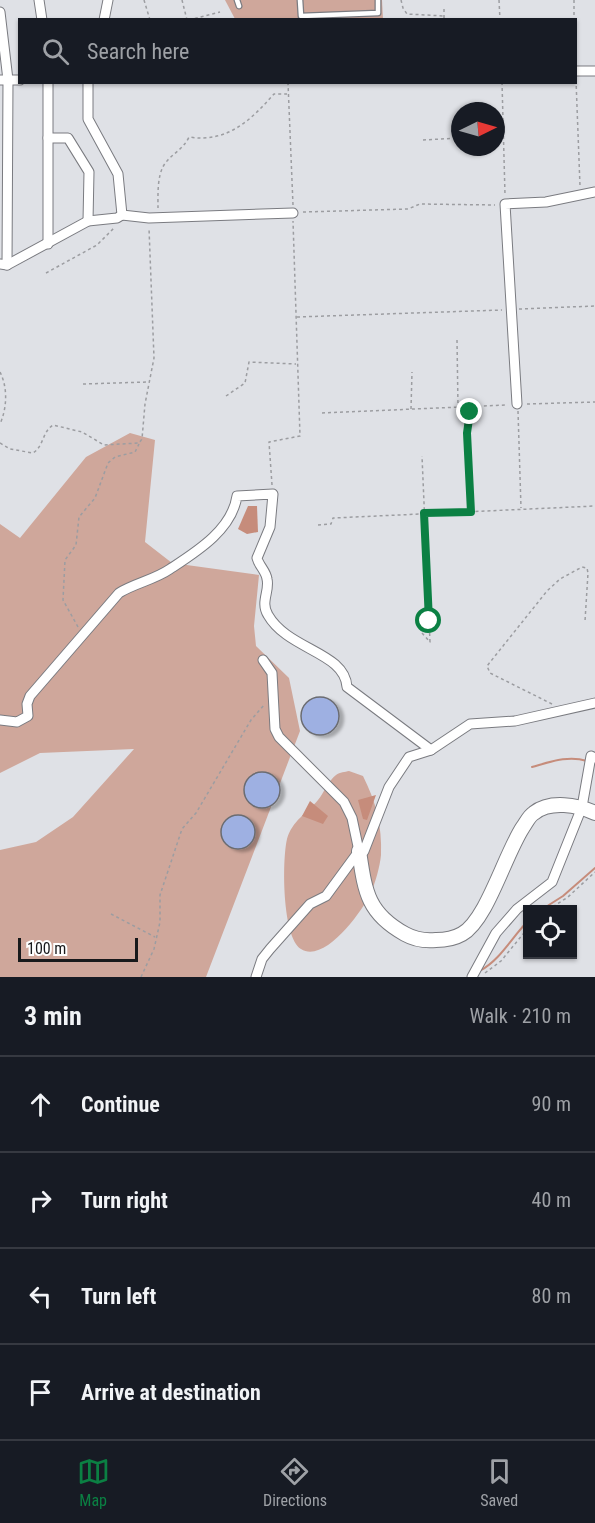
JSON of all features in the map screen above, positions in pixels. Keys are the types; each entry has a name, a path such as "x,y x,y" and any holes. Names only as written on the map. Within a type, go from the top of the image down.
{"street":[{"path":"39,0 42,18"},
{"path":"104,18 108,0"},
{"path":"0,12 4,80 3,265 48,244 88,221 120,217 293,213"},
{"path":"577,71 595,71"},
{"path":"48,84 48,244"},
{"path":"88,84 88,119 118,174 120,217"},
{"path":"48,138 68,138 88,172 88,221"},
{"path":"517,404 505,204 581,196 595,192"},
{"path":"0,720 16,722 28,716 27,704 30,696 119,593 135,583 169,570 228,523 237,496 273,494 270,527 257,558 268,580 264,603 266,613 294,642 338,664 347,676 347,687 431,750"},
{"path":"262,660 272,673 275,729 279,737 344,802 352,818 365,891 382,919 409,937 428,941 446,940 463,934 478,920 511,845 532,814 544,807 589,810"},
{"path":"256,977 262,960 270,949 310,904 326,896 359,851 364,851 389,788 409,757 431,750 470,724 515,721 595,703"},
{"path":"472,976 496,933 517,909 552,882 589,810 592,760"}],"lane":[{"path":"237,0 239,6"},
{"path":"300,0 301,16 378,13 378,0"}],"path":[{"path":"144,0 149,18"},
{"path":"182,0 187,18"},
{"path":"401,0 402,8 407,14 444,18 444,9"},
{"path":"499,0 500,18"},
{"path":"574,0 574,18"},
{"path":"196,18 220,12"},
{"path":"273,494 269,442 300,436 288,84"},
{"path":"501,84 502,102"},
{"path":"577,84 581,196"},
{"path":"82,636 63,600 62,570 65,560 76,545 79,517 95,498 108,463 116,457 135,452 144,434 145,404 154,347 154,218 163,165 182,148 189,137 205,140 222,135 246,122 274,94 289,94"},
{"path":"423,140 451,138"},
{"path":"293,213 408,209 420,204 437,206 505,204 504,156"},
{"path":"46,273 97,245 116,225 120,217"},
{"path":"296,317 595,306"},
{"path":"457,340 458,407"},
{"path":"226,396 245,383 249,362 298,364"},
{"path":"0,372 6,396 4,414 0,424"},
{"path":"411,409 412,372"},
{"path":"83,384 150,381"},
{"path":"322,413 595,402"},
{"path":"517,404 521,510"},
{"path":"470,406 467,433 471,512"},
{"path":"0,443 25,453 33,453 40,447 47,429 53,425 82,432 104,445 139,443"},
{"path":"422,456 430,642 422,633"},
{"path":"318,525 331,524 333,518 595,506"},
{"path":"560,710 548,701 490,673 487,666 547,591 560,579 582,567 587,568 588,573 585,621"},
{"path":"141,977 152,955 160,922 161,889 182,829 196,813 256,713 266,705 273,704"},
{"path":"555,905 568,897 595,872"},
{"path":"111,914 156,937"},
{"path":"472,976 483,974 496,965 523,934"}],"shaded area":[{"path":"225,0 382,0 383,18 234,18"},
{"path":"130,433 155,440 145,542 172,563 259,575 254,626 256,646 289,678 300,731 206,977 0,977 0,850 36,842 73,817 134,749 40,753 0,773 0,524 20,538 86,457"},
{"path":"248,506 257,506 258,532 247,534 238,529"},
{"path":"349,771 363,776 375,805 380,834 380,864 370,894 351,923 331,943 310,952 301,949 290,930 284,880 287,839 296,822 318,800 333,778 339,773"},
{"path":"376,795 367,820 363,819 358,800"},
{"path":"310,801 328,816 323,824 302,816"}],"building":[{"path":"320,697 334,702 339,716 334,730 320,735 306,730 301,716 306,702"},
{"path":"262,772 274,778 280,790 274,802 262,808 250,802 244,790 250,778"},
{"path":"238,815 250,820 255,832 250,844 238,849 226,844 221,832 226,820"}],"waterway":[{"path":"532,767 566,759 587,761"},
{"path":"549,905 563,896 595,868"},
{"path":"481,970 500,954 523,927"}],"route":[{"path":"429,621 424,513 471,512 467,433 470,412"}]}
